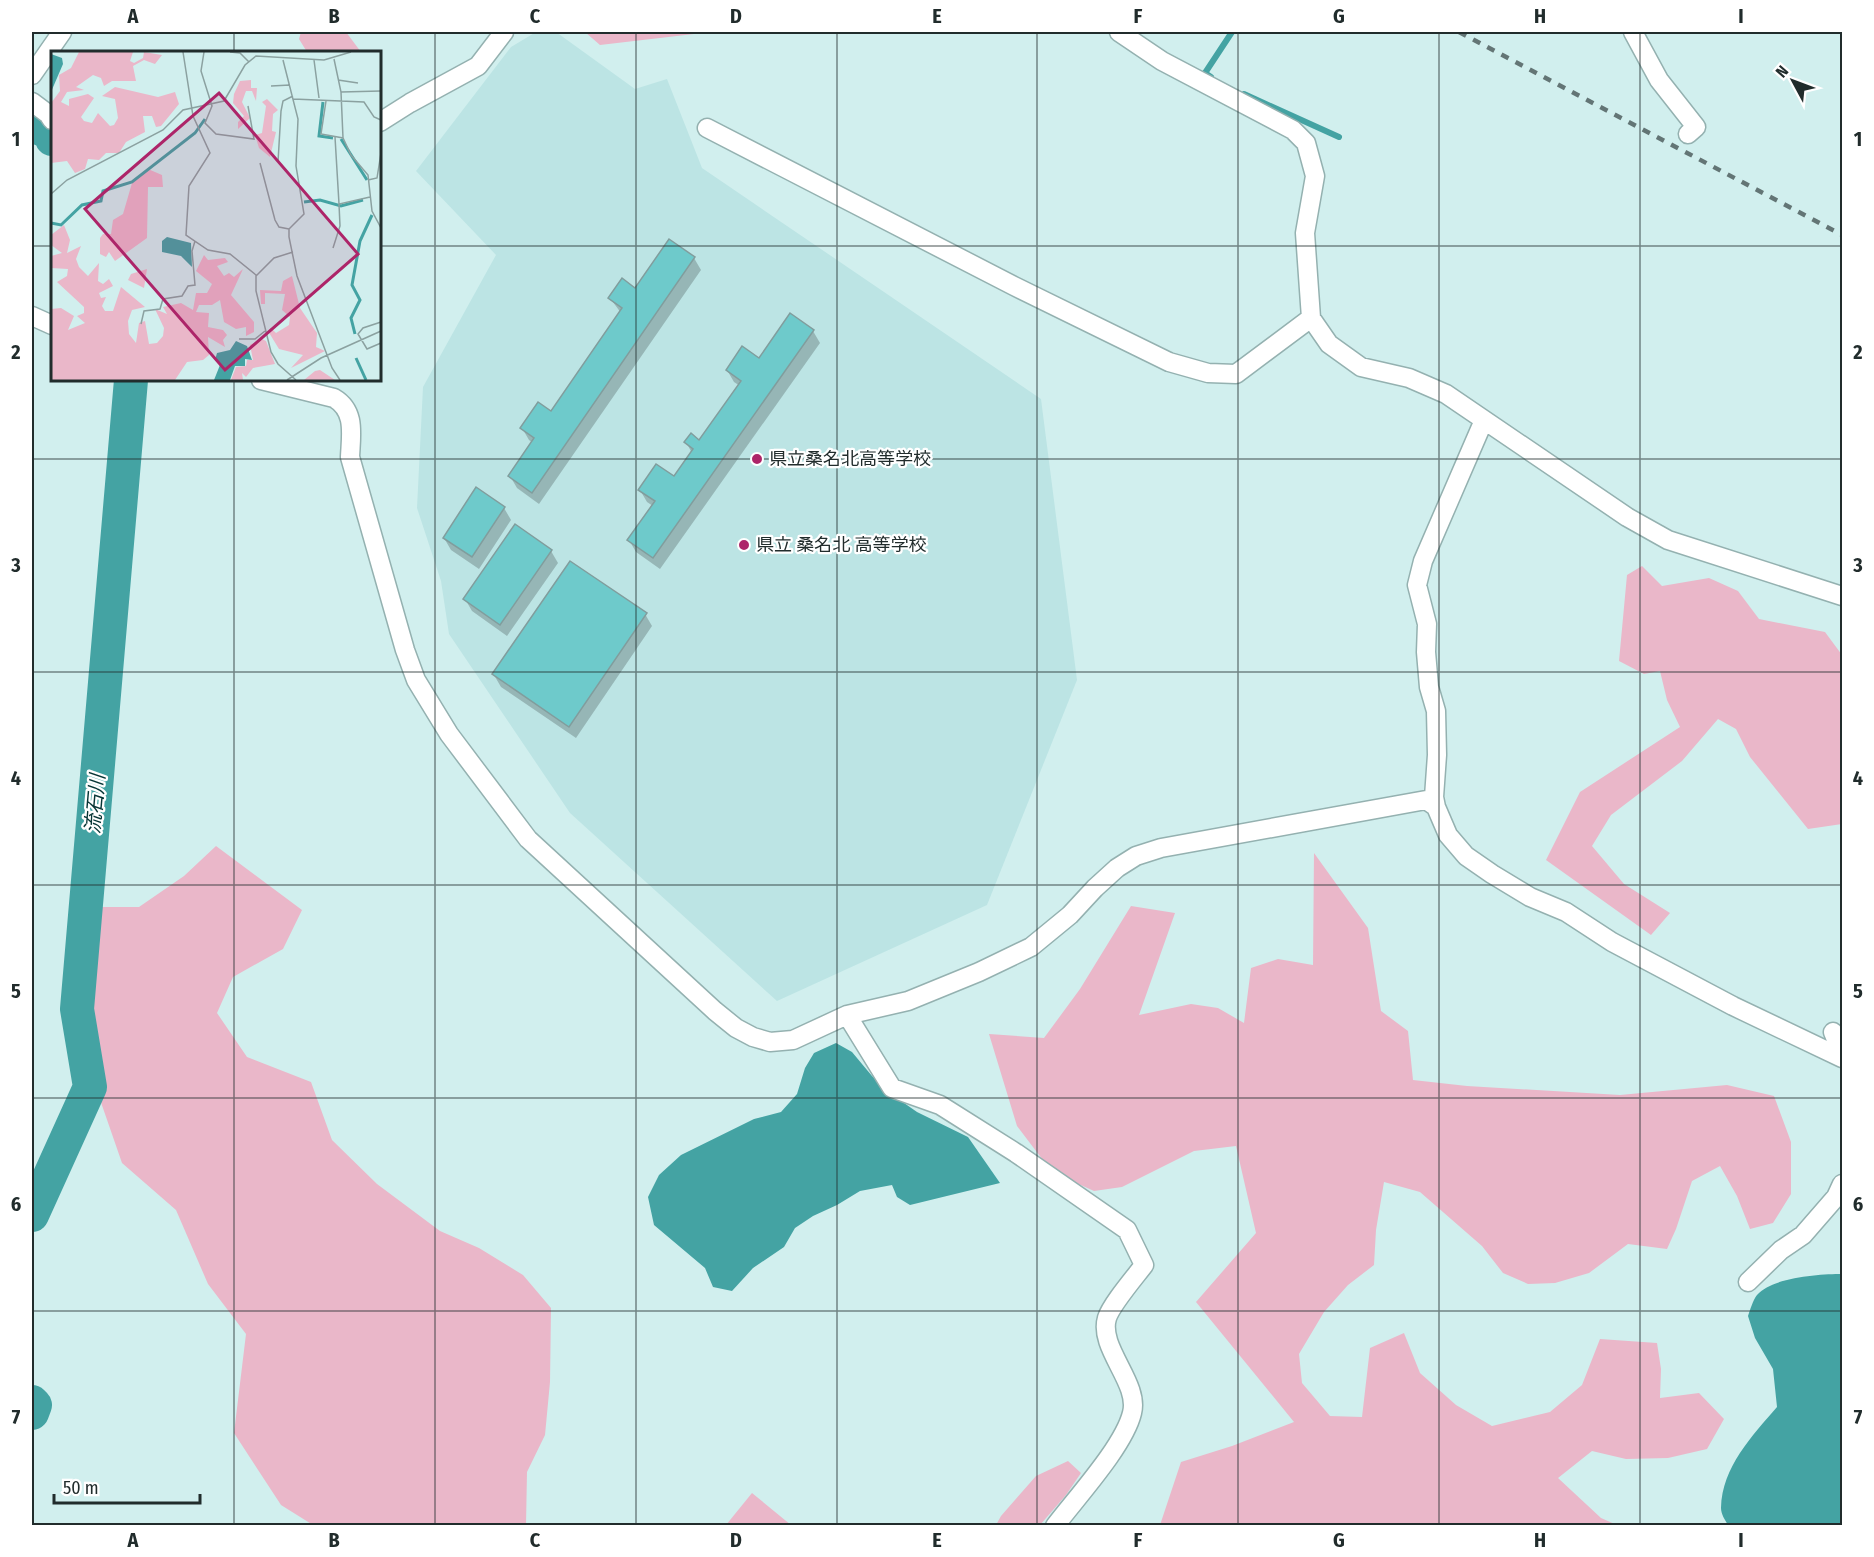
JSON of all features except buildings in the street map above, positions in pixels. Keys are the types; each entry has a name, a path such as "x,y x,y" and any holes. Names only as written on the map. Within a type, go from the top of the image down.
{"street":[{"path":"32,75 62,32"},
{"path":"381,121 478,66 504,32"},
{"path":"1119,32 1162,61 1293,130 1306,143 1315,176 1305,233 1311,318 1329,344 1361,367 1409,378 1446,394 1627,517 1668,540 1842,596"},
{"path":"1633,32 1659,80 1696,127 1688,134"},
{"path":"32,102 51,118"},
{"path":"707,128 1014,286 1170,362 1208,373 1236,374 1311,318"},
{"path":"32,316 51,325"},
{"path":"265,381 334,398 343,404 349,414 350,457 405,650 416,680 449,734 528,839 715,1011 736,1028 753,1037 770,1042 793,1040 848,1015 908,1001 979,972 1031,947 1070,915 1117,868 1136,856 1161,848 1411,801 1425,800 1436,807"},
{"path":"1485,420 1423,561 1417,585 1427,624 1426,652 1429,687 1436,711 1437,755 1434,797 1448,835 1466,855 1530,897 1566,912 1612,942 1733,1006 1842,1056"},
{"path":"848,1015 892,1088 940,1105 1127,1230 1144,1265 1107,1317 1106,1333 1134,1400 1132,1413 1121,1440 1055,1526"},
{"path":"1833,1032 1842,1056"},
{"path":"1748,1282 1781,1250 1803,1235 1836,1197 1842,1184"}],"shaded area":[{"path":"301,32 346,32 360,51 306,51 299,39"},
{"name":"県立 桑名北 高等学校","path":"536,32 556,32 635,89 667,79 702,168 1041,399 1077,680 987,905 777,1001 570,813 449,634 441,581 417,508 423,387 496,255 416,171 511,47"},
{"path":"585,32 711,32 600,45"},
{"path":"1642,566 1662,586 1709,578 1738,591 1759,619 1825,632 1842,655 1842,824 1808,829 1750,757 1736,729 1718,719 1682,761 1611,815 1592,846 1624,884 1670,913 1651,935 1546,860 1580,792 1680,727 1667,700 1660,671 1644,674 1619,661 1627,575"},
{"path":"216,846 302,910 283,949 233,977 217,1013 247,1057 311,1082 332,1140 377,1184 440,1231 479,1248 523,1275 551,1308 550,1382 545,1435 527,1472 526,1525 313,1525 281,1505 234,1433 246,1334 208,1284 176,1210 122,1163 96,1088 83,1006 91,932 102,907 139,907 184,876"},
{"path":"1314,853 1368,928 1381,1011 1408,1031 1413,1080 1467,1086 1620,1095 1727,1085 1774,1096 1791,1142 1791,1194 1773,1223 1750,1229 1737,1196 1720,1166 1692,1181 1667,1249 1628,1244 1589,1273 1555,1283 1528,1284 1503,1273 1482,1246 1420,1192 1384,1182 1376,1230 1374,1265 1348,1285 1324,1312 1299,1354 1302,1383 1330,1416 1362,1417 1370,1348 1404,1333 1420,1373 1456,1405 1492,1426 1550,1412 1582,1385 1600,1339 1657,1343 1661,1369 1660,1398 1699,1393 1724,1419 1707,1449 1668,1458 1626,1459 1592,1451 1558,1478 1601,1518 1617,1525 1160,1525 1181,1462 1232,1446 1294,1422 1196,1302 1256,1233 1236,1146 1194,1151 1122,1187 1094,1191 1052,1172 1017,1126 989,1034 1044,1038 1080,989 1131,906 1175,913 1139,1015 1191,1004 1218,1008 1244,1023 1251,968 1278,959 1313,965"},
{"path":"1068,1461 1081,1473 1066,1495 1040,1525 996,1525 1001,1516 1036,1476"},
{"path":"752,1493 791,1525 726,1525"}],"water":[{"path":"836,1043 852,1052 872,1076 894,1096 917,1112 968,1137 1000,1183 910,1205 897,1197 892,1185 860,1191 795,1228 784,1247 753,1268 732,1291 713,1287 705,1268 654,1225 648,1197 659,1175 681,1155 754,1119 781,1112 797,1094 805,1068 814,1053"},
{"path":"1842,1274 1842,1525 1728,1525 1721,1508 1727,1479 1740,1453 1777,1407 1773,1369 1755,1338 1748,1316 1753,1302 1764,1289 1785,1280"}],"waterway":[{"path":"1211,77 1205,73 1232,32"},
{"path":"1244,94 1339,137"},
{"name":"流石川","path":"32,125 50,133 51,136"},
{"name":"流石川","path":"32,1215 90,1087 77,1009 131,381"},
{"name":"流石川","path":"32,1402 35,1405 32,1413"}],"railway":[{"path":"1459,32 1842,235"}],"place":[{"name":"県立桑名北高等学校","path":"757,459"},
{"name":"県立 桑名北 高等学校","path":"744,545"}]}
